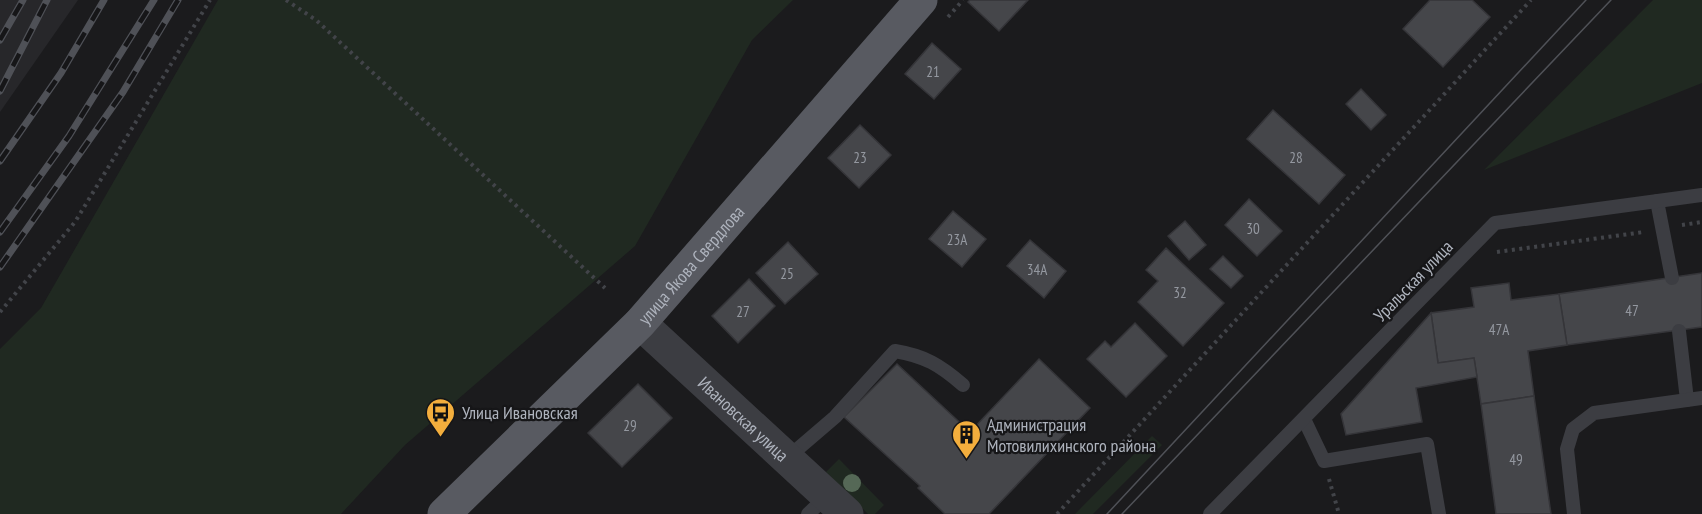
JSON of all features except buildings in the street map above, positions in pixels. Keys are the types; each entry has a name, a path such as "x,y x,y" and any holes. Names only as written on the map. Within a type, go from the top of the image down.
{"main road":[{"name":"улица Якова Свердлова","path":"444,514 640,323 921,0"}],"street":[{"name":"Ивановская улица","path":"640,323 786,459 827,508"}],"lane":[{"name":"Уральская улица","path":"1210,514 1495,223 1702,195"},
{"path":"1657,201 1672,278"},
{"path":"1679,331 1688,400"},
{"path":"786,459 835,417 895,351 918,355 947,371 963,385"},
{"path":"1574,514 1567,449 1573,429 1594,413 1702,398"},
{"path":"1304,419 1324,461 1427,444 1438,514"}],"path":[{"path":"0,312 75,222 210,0"},
{"path":"286,0 316,20 605,288"},
{"path":"1057,514 1531,0"},
{"path":"1666,247 1671,227 1702,222"},
{"path":"1495,252 1653,231 1666,247"},
{"path":"1324,461 1339,514"}],"shaded area":[{"path":"0,0 78,0 0,112"},
{"path":"218,0 793,0 752,40 635,246 405,445 341,514 0,514 0,349 41,308"},
{"path":"1653,0 1702,0 1702,83 1484,170"},
{"path":"1152,436 1162,445 1093,514 1075,514"},
{"path":"839,459 884,505 875,514 868,514 826,472"}],"tram line":[{"path":"1107,514 1586,0"},
{"path":"1122,514 1611,0"}],"railway":[{"path":"0,40 23,0"},
{"path":"0,91 47,0"},
{"path":"0,161 61,73 104,0"},
{"path":"0,232 69,136 154,0"},
{"path":"0,267 123,92 178,0"}],"place":[{"name":"Улица Ивановская","path":"441,438"},
{"name":"Администрация Мотовилихинского района","path":"966,460"}]}
